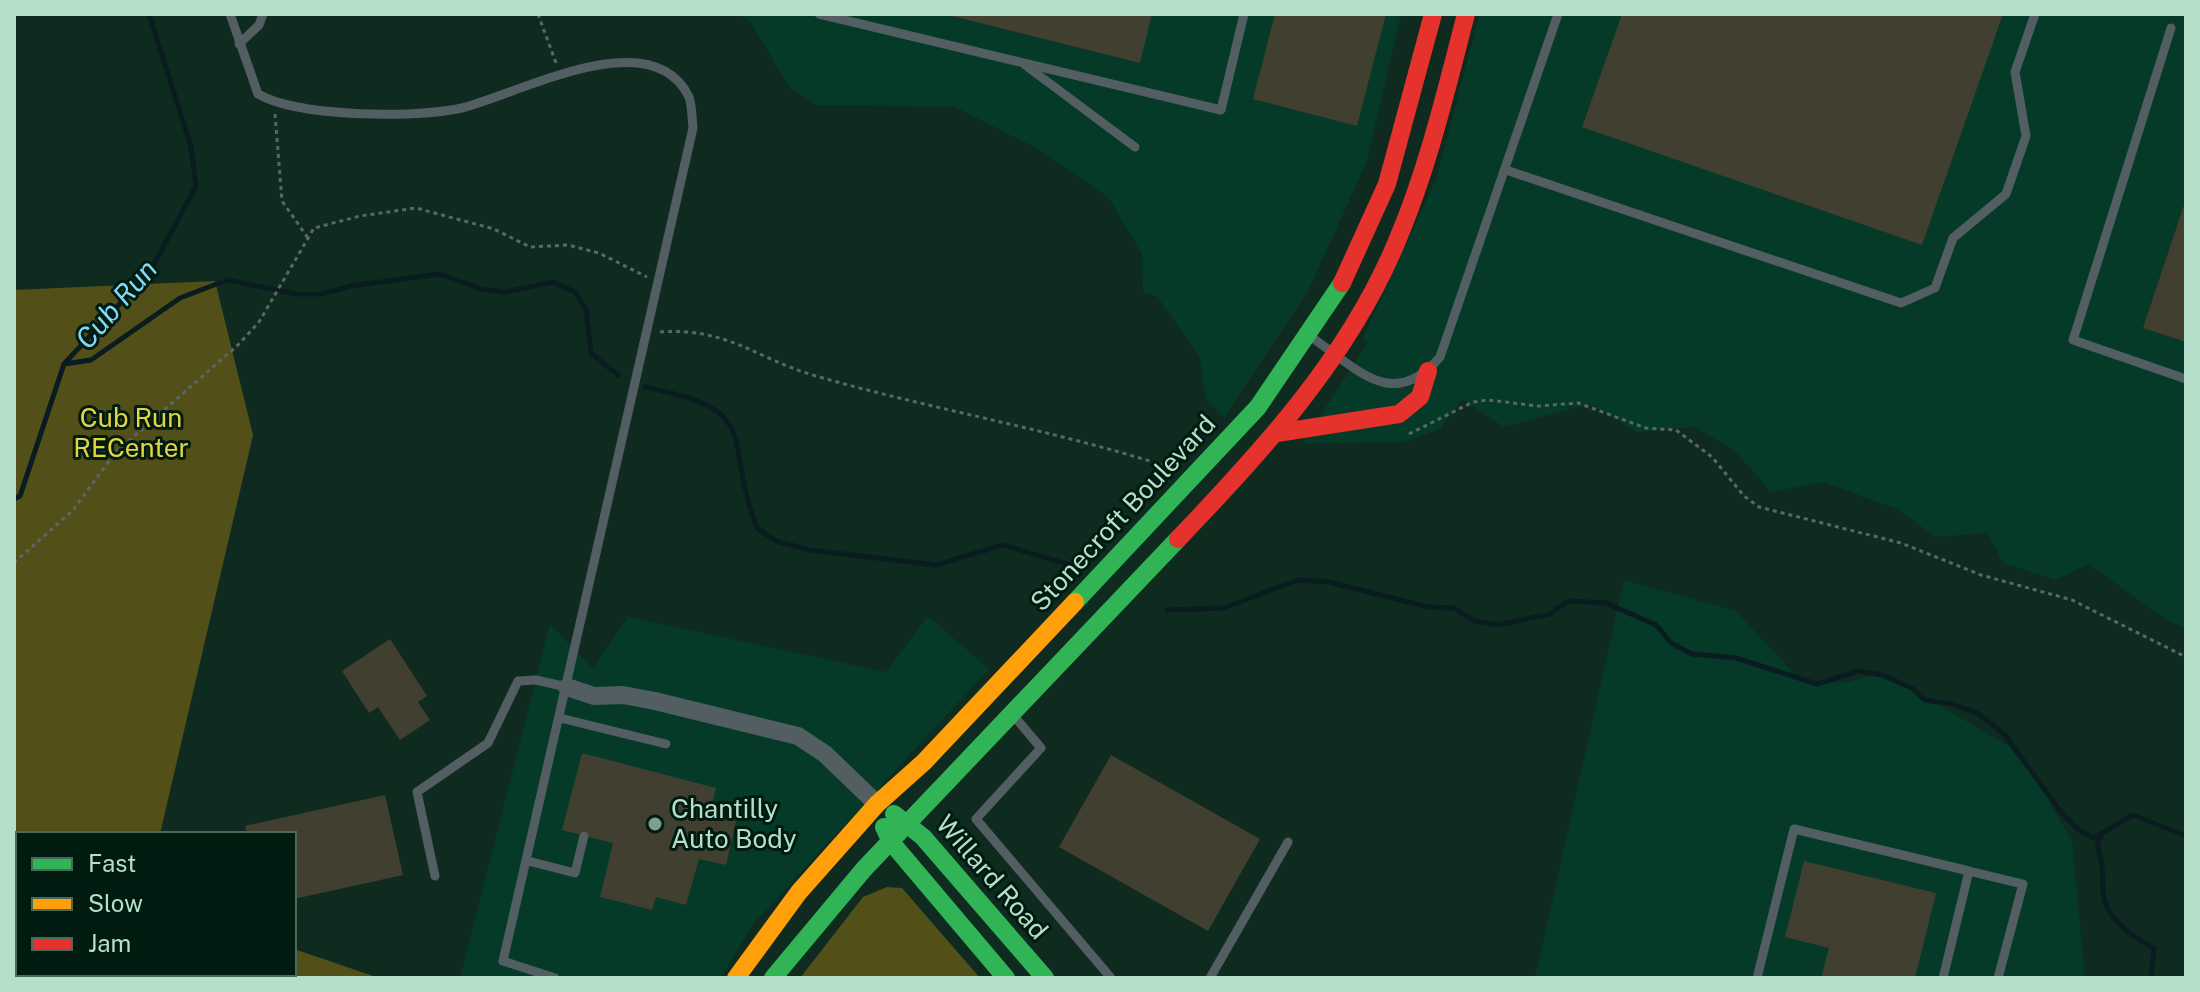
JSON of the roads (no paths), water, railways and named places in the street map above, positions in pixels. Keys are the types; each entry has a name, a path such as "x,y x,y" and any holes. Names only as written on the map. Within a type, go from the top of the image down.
{"main road":[{"name":"Stonecroft Boulevard","path":"736,978 799,892 877,804 924,762 1258,407 1310,337 1377,211 1406,123 1433,14"},
{"path":"773,978 805,937 891,842 1277,433 1336,354 1381,277 1410,212 1441,115 1466,14"},
{"path":"1277,433 1399,414 1414,407 1423,396 1428,371"},
{"name":"Willard Road","path":"877,804 909,823 1045,978"},
{"name":"Willard Road","path":"877,804 891,842 1006,978"}],"street":[{"path":"567,687 594,696 623,695 655,701 798,736 825,754 877,804"}],"lane":[{"path":"230,14 258,94 274,104 313,110 415,113 456,109 589,65 651,66 674,80 689,98 693,128 503,961 555,978"},
{"path":"239,44 259,25 263,14"},
{"path":"819,14 1221,110 1244,14"},
{"path":"1310,337 1364,375 1397,385 1416,381 1440,357 1558,14"},
{"path":"1506,170 1901,303 1935,288 1953,238 2006,194 2026,136 2015,72 2035,14"},
{"path":"2171,28 2073,340 2186,379"},
{"path":"1022,63 1135,147"},
{"path":"435,876 417,792 488,743 518,681 536,680 567,687"},
{"path":"1012,713 1041,748 976,819 1111,978"},
{"path":"560,718 666,744"},
{"path":"1757,978 1794,829 2023,884 1998,978"},
{"path":"528,861 575,873 584,836"},
{"path":"1210,978 1288,842"},
{"path":"1943,978 1969,871"}],"waterway":[{"name":"Cub Run","path":"14,499 20,496 64,364 151,270 196,186 191,147 149,14"},
{"path":"64,364 91,360 180,298 227,280 296,294 321,294 351,286 440,274 481,289 506,292 553,282 575,292 586,309 591,353 618,375"},
{"path":"645,387 683,396 725,418 733,432 757,528 776,541 810,550 936,565 1003,545 1070,565"},
{"path":"1167,610 1223,608 1298,580 1329,582 1428,607 1454,608 1474,621 1498,625 1550,614 1568,601 1606,603 1656,625 1671,643 1692,654 1736,658 1817,684 1858,671 1882,675 1912,688 1925,700 1952,704 1977,713 2004,734 2062,813 2079,830 2094,838 2133,815 2186,836"},
{"path":"2101,836 2097,844 2107,908 2120,924 2154,949 2151,978"}],"place":[{"name":"Chantilly Auto Body","path":"655,824"}],"park label":[{"name":"Cub Run RECenter","path":"131,433"}]}
